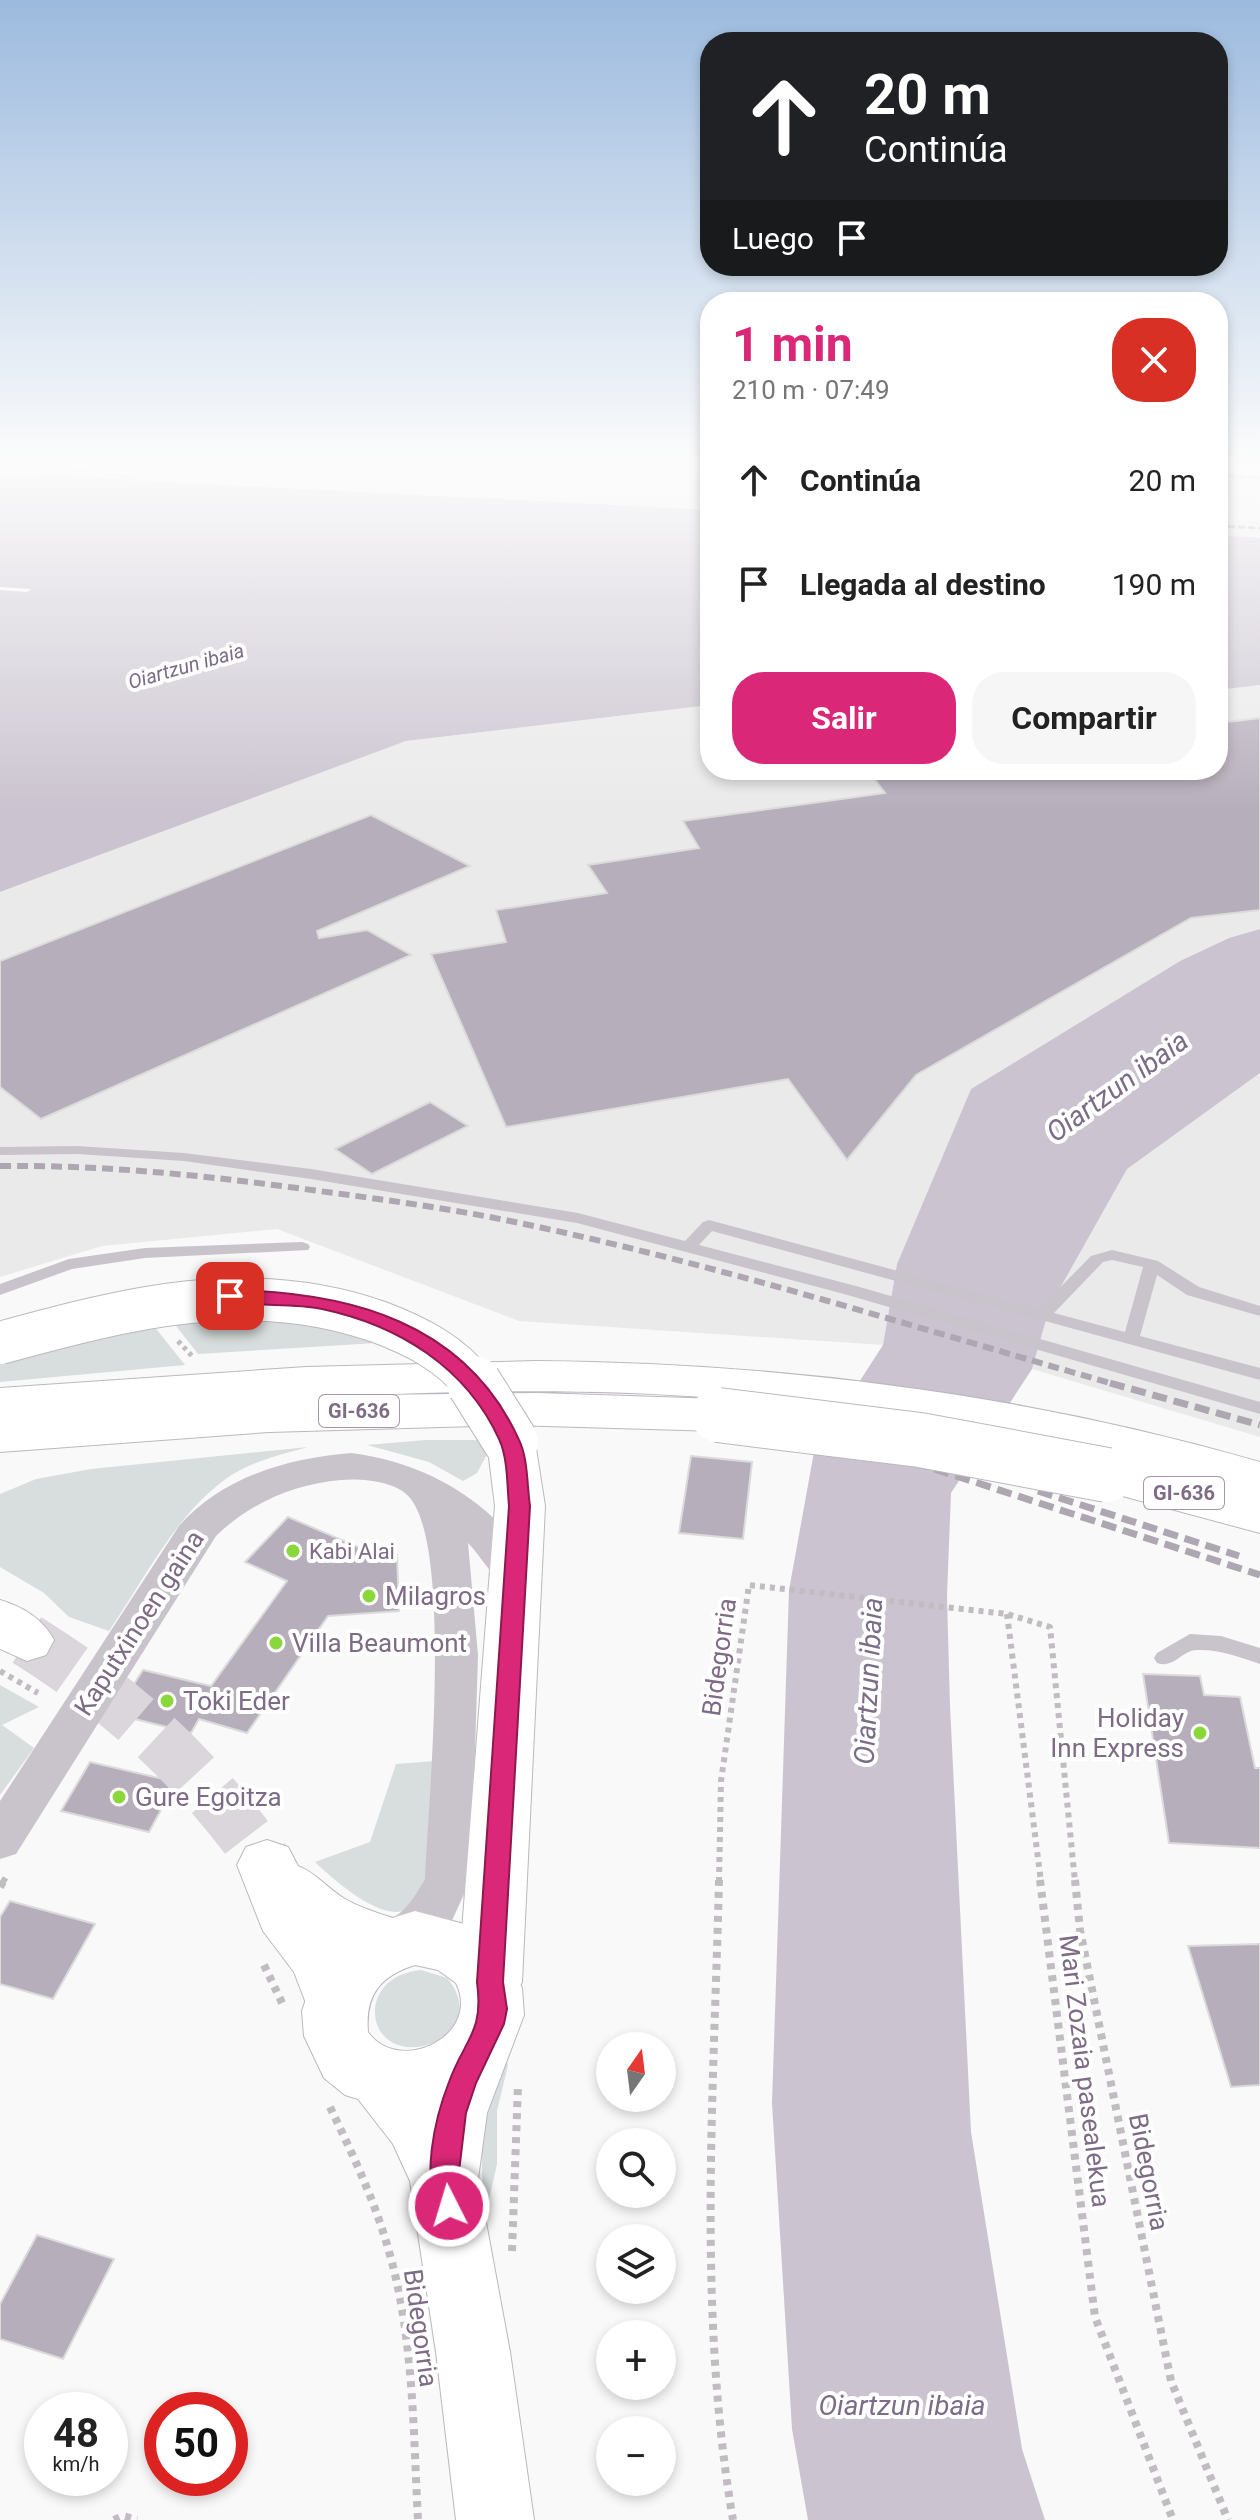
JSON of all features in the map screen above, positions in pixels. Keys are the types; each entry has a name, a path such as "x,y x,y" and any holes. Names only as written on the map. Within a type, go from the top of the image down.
{"main road":[{"path":"0,1343 92,1318 178,1301 230,1296 323,1303 367,1316 419,1339 459,1366 490,1405 511,1442 520,1506 490,1982 494,2009 485,2038 461,2065 422,2081 353,2088"},
{"name":"GI-636","path":"0,1404 431,1376 615,1377 920,1440 1250,1475"},
{"name":"GI-636","path":"0,1435 429,1408 613,1409 720,1399"},
{"path":"0,1468 55,1453 92,1448 218,1419"},
{"name":"GI-636","path":"1109,1458 1260,1515"},
{"path":"0,1620 27,1640 0,1632"},
{"path":"311,2007 321,1959 285,1912 267,1865 289,1891 318,1915 351,1933 394,1942 431,1939 461,1948 474,1958 490,1982"},
{"path":"311,2007 370,1952 394,1942"},
{"path":"311,2007 333,2019 337,2038 347,2055 362,2068 353,2088"},
{"path":"444,2180 453,2113 476,2051"},
{"path":"353,2088 417,2122 444,2180 473,2352 495,2520"}],"street":[{"name":"Kaputxinoen gaina","path":"8,1851 193,1536 213,1514 268,1484 324,1466 385,1469 421,1482 473,1522 517,1573"},
{"path":"394,1942 417,1928 432,1912 448,1879 456,1741 457,1655 450,1552 442,1519 421,1482"}],"lane":[{"path":"0,1151 130,1153 295,1172 578,1218 850,1290 1260,1408"},
{"path":"689,1246 709,1225 1038,1317 1260,1374"},
{"path":"0,1290 69,1264 145,1253 302,1247"},
{"path":"1038,1317 1097,1259 1112,1255 1152,1264 1193,1291 1260,1311"},
{"path":"1131,1339 1152,1264"},
{"path":"1164,1658 1190,1642 1221,1644 1260,1656"}],"path":[{"name":"Bidegorria","path":"733,2520 722,2456 710,2243 721,1781 749,1585 1007,1614 1050,1627 1080,1930 1092,1992 1171,2381 1228,2520"},
{"name":"Mari Zozaia pasealekua","path":"1007,1614 1095,2317 1173,2520"},
{"path":"0,1671 38,1693"},
{"path":"0,1887 8,1851"},
{"path":"261,1958 311,2007"},
{"name":"Bidegorria","path":"353,2088 366,2183 394,2271 409,2367 418,2520"},
{"path":"114,2520 123,2516 137,2520"}],"shaded area":[{"path":"1260,685 1260,929 1229,938 1180,961 971,1089 897,1264 883,1345 519,1321 277,1229 102,1246 0,1277 0,892 406,741 700,706 700,780 1228,780 1228,689"},
{"path":"1260,1073 1260,1437 1032,1369 1050,1306 1127,1168"},
{"path":"265,1309 392,1342 198,1354 169,1317"},
{"path":"149,1320 185,1365 0,1382 0,1356"},
{"path":"426,1440 482,1440 486,1456 477,1473 463,1481 429,1462 367,1445"},
{"path":"308,1447 243,1469 205,1496 174,1532 109,1631 69,1617 44,1593 0,1567 0,1494 36,1479 91,1469"},
{"path":"0,1685 39,1707 2,1725 34,1748 0,1795"},
{"path":"435,1761 427,1884 418,1902 405,1911 373,1906 340,1884 315,1862 370,1842 396,1764"},
{"path":"421,1970 447,1978 457,1993 458,2017 440,2040 406,2047 391,2041 380,2031 375,2016 376,2001 384,1987 399,1976"},
{"path":"503,2052 508,2065 497,2111 497,2164 484,2222 480,2113"}],"water":[{"path":"0,577 700,577 700,706 406,741 0,892 0,590 27,592 31,589 0,587"},
{"path":"1228,577 1260,577 1260,685 1228,689"},
{"name":"Oiartzun ibaia","path":"1260,929 1260,1073 1127,1169 1050,1306 1032,1369 951,1493 947,1596 950,1706 971,2132 1022,2449 1045,2520 808,2520 792,2429 772,2103 789,1590 814,1452 883,1345 897,1264 971,1089 1180,961 1229,938"}],"building":[{"path":"1260,718 1260,910 1191,918 916,1075 847,1160 788,1079 506,1127 431,954 506,942 496,910 607,893 588,865 699,848 683,821 885,793 875,780 1228,780 1228,722"},
{"path":"371,815 470,866 317,931 319,938 367,930 411,955 41,1119 0,1087 0,961"},
{"path":"430,1102 468,1126 372,1174 335,1149"},
{"path":"691,1456 752,1462 743,1539 679,1533"},
{"path":"288,1517 379,1556 397,1555 399,1611 328,1616 247,1733 199,1719 191,1733 115,1714 143,1670 211,1686 287,1581 245,1562"},
{"name":"Holiday Inn Express","path":"1143,1674 1200,1676 1204,1695 1240,1697 1255,1768 1260,1768 1260,1848 1169,1843"},
{"name":"Gure Egoitza","path":"90,1762 176,1782 149,1832 61,1811"},
{"path":"10,1901 95,1924 53,1999 0,1984 0,1917"},
{"path":"1260,1944 1260,2085 1231,2087 1188,1946"},
{"path":"37,2235 114,2259 63,2359 0,2339 0,2304"}],"tunnel":[{"path":"27,1640 98,1689 159,1740 214,1798 267,1865"}],"railway":[{"path":"0,1166 109,1169 216,1178 400,1202 510,1221 739,1276 1114,1384"},
{"path":"1114,1384 1260,1425"},
{"path":"818,1416 954,1463"},
{"path":"809,1428 1260,1575"},
{"path":"1038,1491 1239,1556"}],"place":[{"name":"Kabi Alai","path":"293,1551"},
{"name":"Milagros","path":"369,1596"},
{"name":"Villa Beaumont","path":"276,1643"},
{"name":"Toki Eder","path":"167,1701"},
{"name":"Holiday Inn Express","path":"1200,1733"},
{"name":"Gure Egoitza","path":"119,1797"}],"route":[{"path":"230,1296 323,1303 367,1316 419,1339 459,1366 490,1405 511,1442 520,1506 490,1982 494,2009 491,2024 463,2081 453,2113 444,2180 449,2206"}]}
